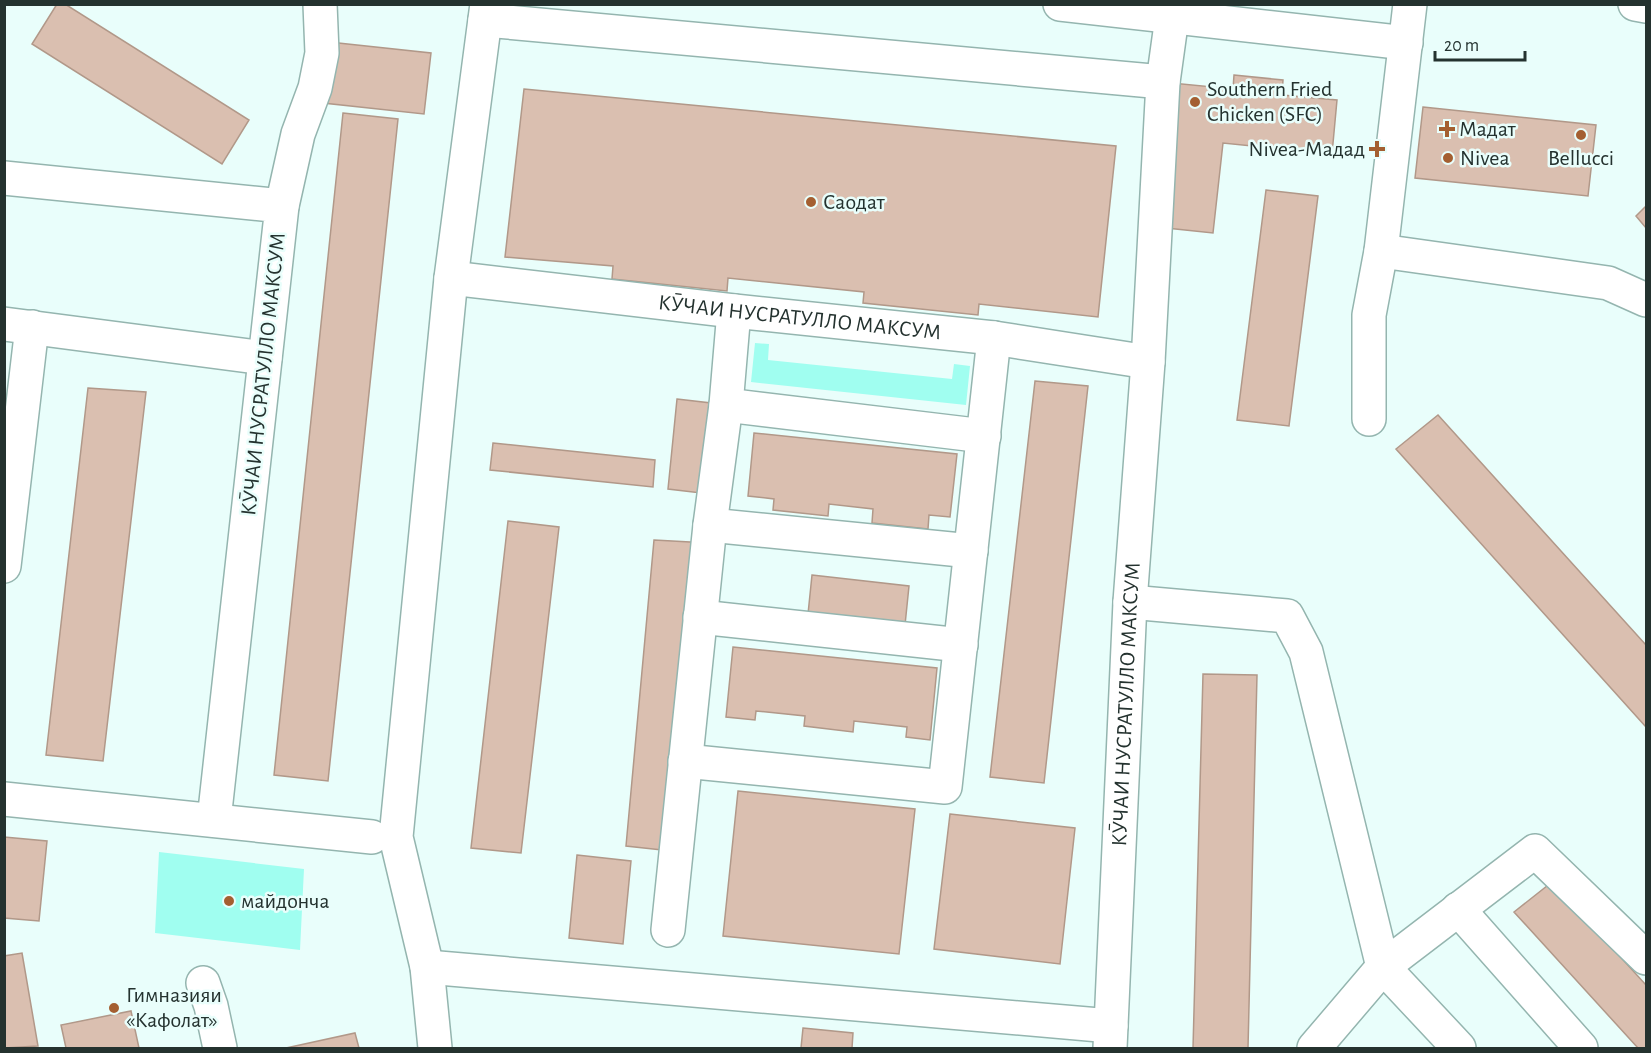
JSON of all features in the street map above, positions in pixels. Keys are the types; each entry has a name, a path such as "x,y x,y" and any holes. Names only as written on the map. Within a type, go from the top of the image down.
{"street":[{"path":"282,206 298,134 315,88 322,53 320,4"},
{"path":"1060,4 1406,43"},
{"path":"1369,418 1369,315 1382,251 1410,4"},
{"path":"1635,4 1647,6"},
{"path":"435,1048 427,967 396,837 451,278 486,12 1163,82"},
{"name":"КӮЧАИ НУСРАТУЛЛО МАКСУМ","path":"1111,1037 1130,602 1148,362 1163,82 1173,18"},
{"name":"КӮЧАИ НУСРАТУЛЛО МАКСУМ","path":"4,178 282,206 214,820"},
{"path":"1382,251 1608,283 1647,300"},
{"name":"КӮЧАИ НУСРАТУЛЛО МАКСУМ","path":"451,278 994,338 1148,362"},
{"path":"668,930 710,525 726,405 734,311"},
{"path":"4,566 18,326 265,358"},
{"path":"685,761 945,788 994,338"},
{"path":"726,405 984,436"},
{"path":"710,525 971,551"},
{"path":"1130,602 1287,616 1306,652 1383,967 1459,1048"},
{"path":"700,617 961,645"},
{"path":"4,800 372,837"},
{"path":"1314,1048 1383,967 1535,851 1647,958"},
{"path":"1458,909 1581,1048"},
{"path":"427,967 1111,1037"},
{"path":"202,983 211,1006 220,1048"}],"green space":[{"path":"755,343 769,344 768,360 952,379 954,364 970,366 966,405 751,382"},
{"name":"майдонча","path":"159,852 304,869 300,950 155,933"}],"building":[{"path":"57,4 65,4 249,120 222,164 32,44"},
{"path":"329,42 431,53 424,114 323,103"},
{"path":"1234,75 1283,80 1282,95 1337,100 1332,154 1223,143 1213,233 1157,227 1172,83 1233,89"},
{"name":"Саодат","path":"524,89 1116,146 1098,317 979,304 978,315 863,303 864,292 728,278 727,291 612,279 613,266 505,257"},
{"path":"1423,107 1596,125 1588,196 1415,178"},
{"path":"343,113 398,119 328,781 274,775"},
{"path":"1266,190 1318,196 1289,426 1237,420"},
{"path":"1646,206 1646,228 1636,216"},
{"path":"1035,381 1088,386 1044,783 990,777"},
{"path":"88,388 146,392 103,761 46,755"},
{"path":"677,399 711,403 701,493 668,489"},
{"path":"1438,415 1646,645 1646,727 1396,449"},
{"path":"754,433 957,454 950,517 929,515 928,529 872,523 873,509 829,504 828,516 773,510 774,499 748,496"},
{"path":"493,443 655,460 653,487 490,470"},
{"path":"508,521 559,527 521,853 471,848"},
{"path":"654,540 708,543 680,852 626,846"},
{"path":"812,575 909,586 905,625 808,614"},
{"path":"733,647 937,668 930,740 906,737 907,727 854,721 853,732 804,726 805,716 756,711 755,720 726,717"},
{"path":"1203,674 1257,675 1248,1048 1193,1048"},
{"path":"738,791 915,809 899,954 723,936"},
{"path":"950,814 1075,828 1060,964 934,949"},
{"path":"4,837 47,841 39,921 4,918"},
{"path":"577,855 631,861 623,944 569,938"},
{"path":"1552,882 1646,985 1646,1048 1638,1048 1514,912"},
{"path":"22,953 38,1046 4,1048 4,956"},
{"path":"131,1011 139,1048 66,1048 61,1025"},
{"path":"803,1028 853,1033 852,1048 801,1048"},
{"path":"355,1033 359,1048 286,1048"}],"place":[{"name":"Southern Fried Chicken (SFC)","path":"1195,102"},
{"name":"Мадат","path":"1447,129"},
{"name":"Bellucci","path":"1581,135"},
{"name":"Nivea-Мадад","path":"1377,149"},
{"name":"Nivea","path":"1448,158"},
{"name":"Саодат","path":"811,202"},
{"name":"майдонча","path":"229,901"},
{"name":"Гимназияи «Кафолат»","path":"114,1008"}]}
